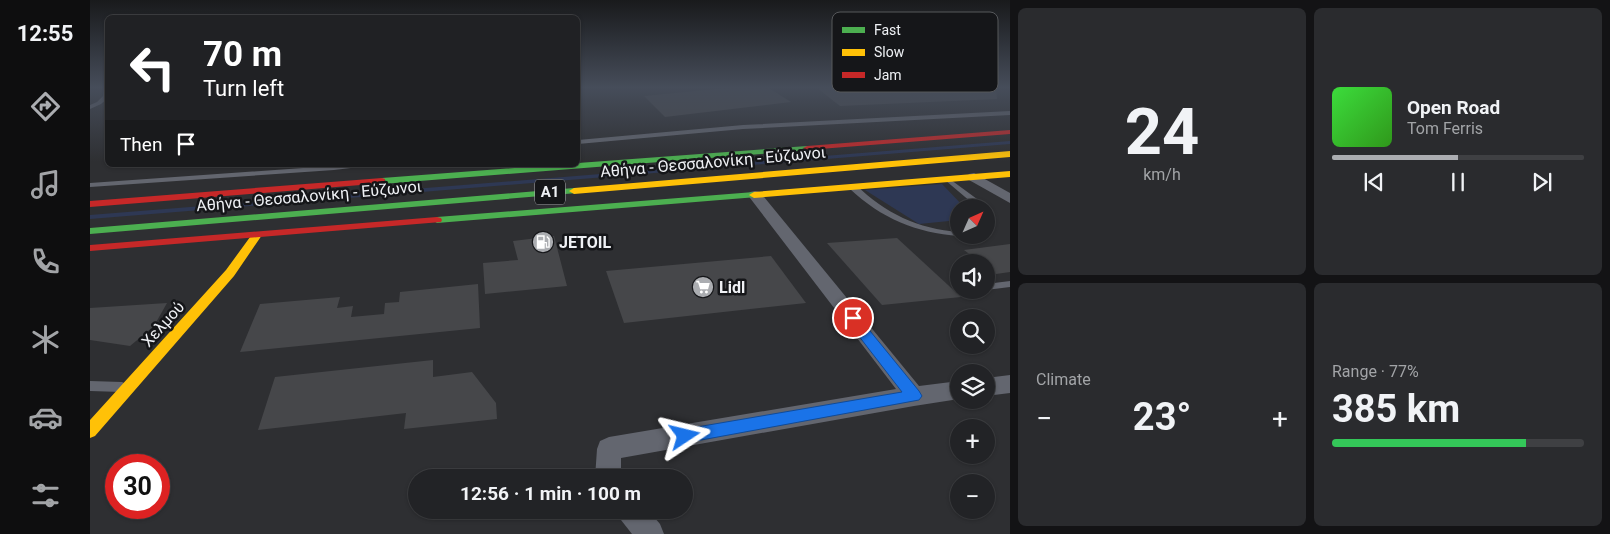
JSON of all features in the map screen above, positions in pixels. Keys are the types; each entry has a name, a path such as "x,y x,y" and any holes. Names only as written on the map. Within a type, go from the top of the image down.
{"main road":[{"name":"Αθήνα - Θεσσαλονίκη - Εύζωνοι","path":"580,166 1010,132"},
{"name":"Αθήνα - Θεσσαλονίκη - Εύζωνοι","path":"90,231 1010,154"},
{"name":"Αθήνα - Θεσσαλονίκη - Εύζωνοι","path":"90,204 563,167"},
{"path":"90,248 1010,174"},
{"name":"Χελμού","path":"90,431 230,273 257,235"}],"street":[{"path":"974,177 1010,199"},
{"path":"755,195 914,396"},
{"path":"995,386 1010,384"},
{"path":"608,469 609,449 950,391"},
{"path":"638,519 650,534"}],"lane":[{"path":"580,142 743,128 1010,113"},
{"path":"90,185 321,167"},
{"path":"947,179 972,199"},
{"path":"853,187 866,201 917,228 941,234 950,234"},
{"path":"995,286 1010,284"},
{"path":"90,386 129,387"}],"shaded area":[{"path":"1010,141 1010,144 90,219 90,215"},
{"path":"942,184 956,199 950,199 950,221 919,224 865,190"}],"building":[{"path":"661,113 699,113 665,117"},
{"path":"554,236 567,286 485,294 483,263 518,260 513,241"},
{"path":"897,238 950,287 950,298 882,305 827,243"},
{"path":"1010,244 1010,272 995,273 995,254 969,254 964,250"},
{"name":"Lidl","path":"771,256 806,303 624,323 606,271"},
{"path":"478,284 480,328 240,352 260,304 340,297 337,308 353,306 351,317 384,314 385,303 399,302 400,292"},
{"path":"167,303 154,326 130,346 90,340 90,308"},
{"path":"433,360 433,377 472,372 496,403 497,419 404,429 406,413 258,430 275,377"}],"traffic: fast":[{"path":"580,166 807,148"},
{"path":"382,181 562,167"},
{"path":"90,231 574,191"},
{"path":"437,220 754,195"}],"traffic: slow":[{"path":"574,191 1010,154"},
{"path":"754,195 1010,174"},
{"path":"90,431 230,273 257,235"}],"traffic: jam":[{"path":"807,148 1010,132"},
{"path":"90,204 382,181"},
{"path":"90,248 437,220"}],"place":[{"name":"JETOIL","path":"543,242"},
{"name":"Lidl","path":"703,287"}],"route":[{"path":"685,436 914,396 853,318"}]}
